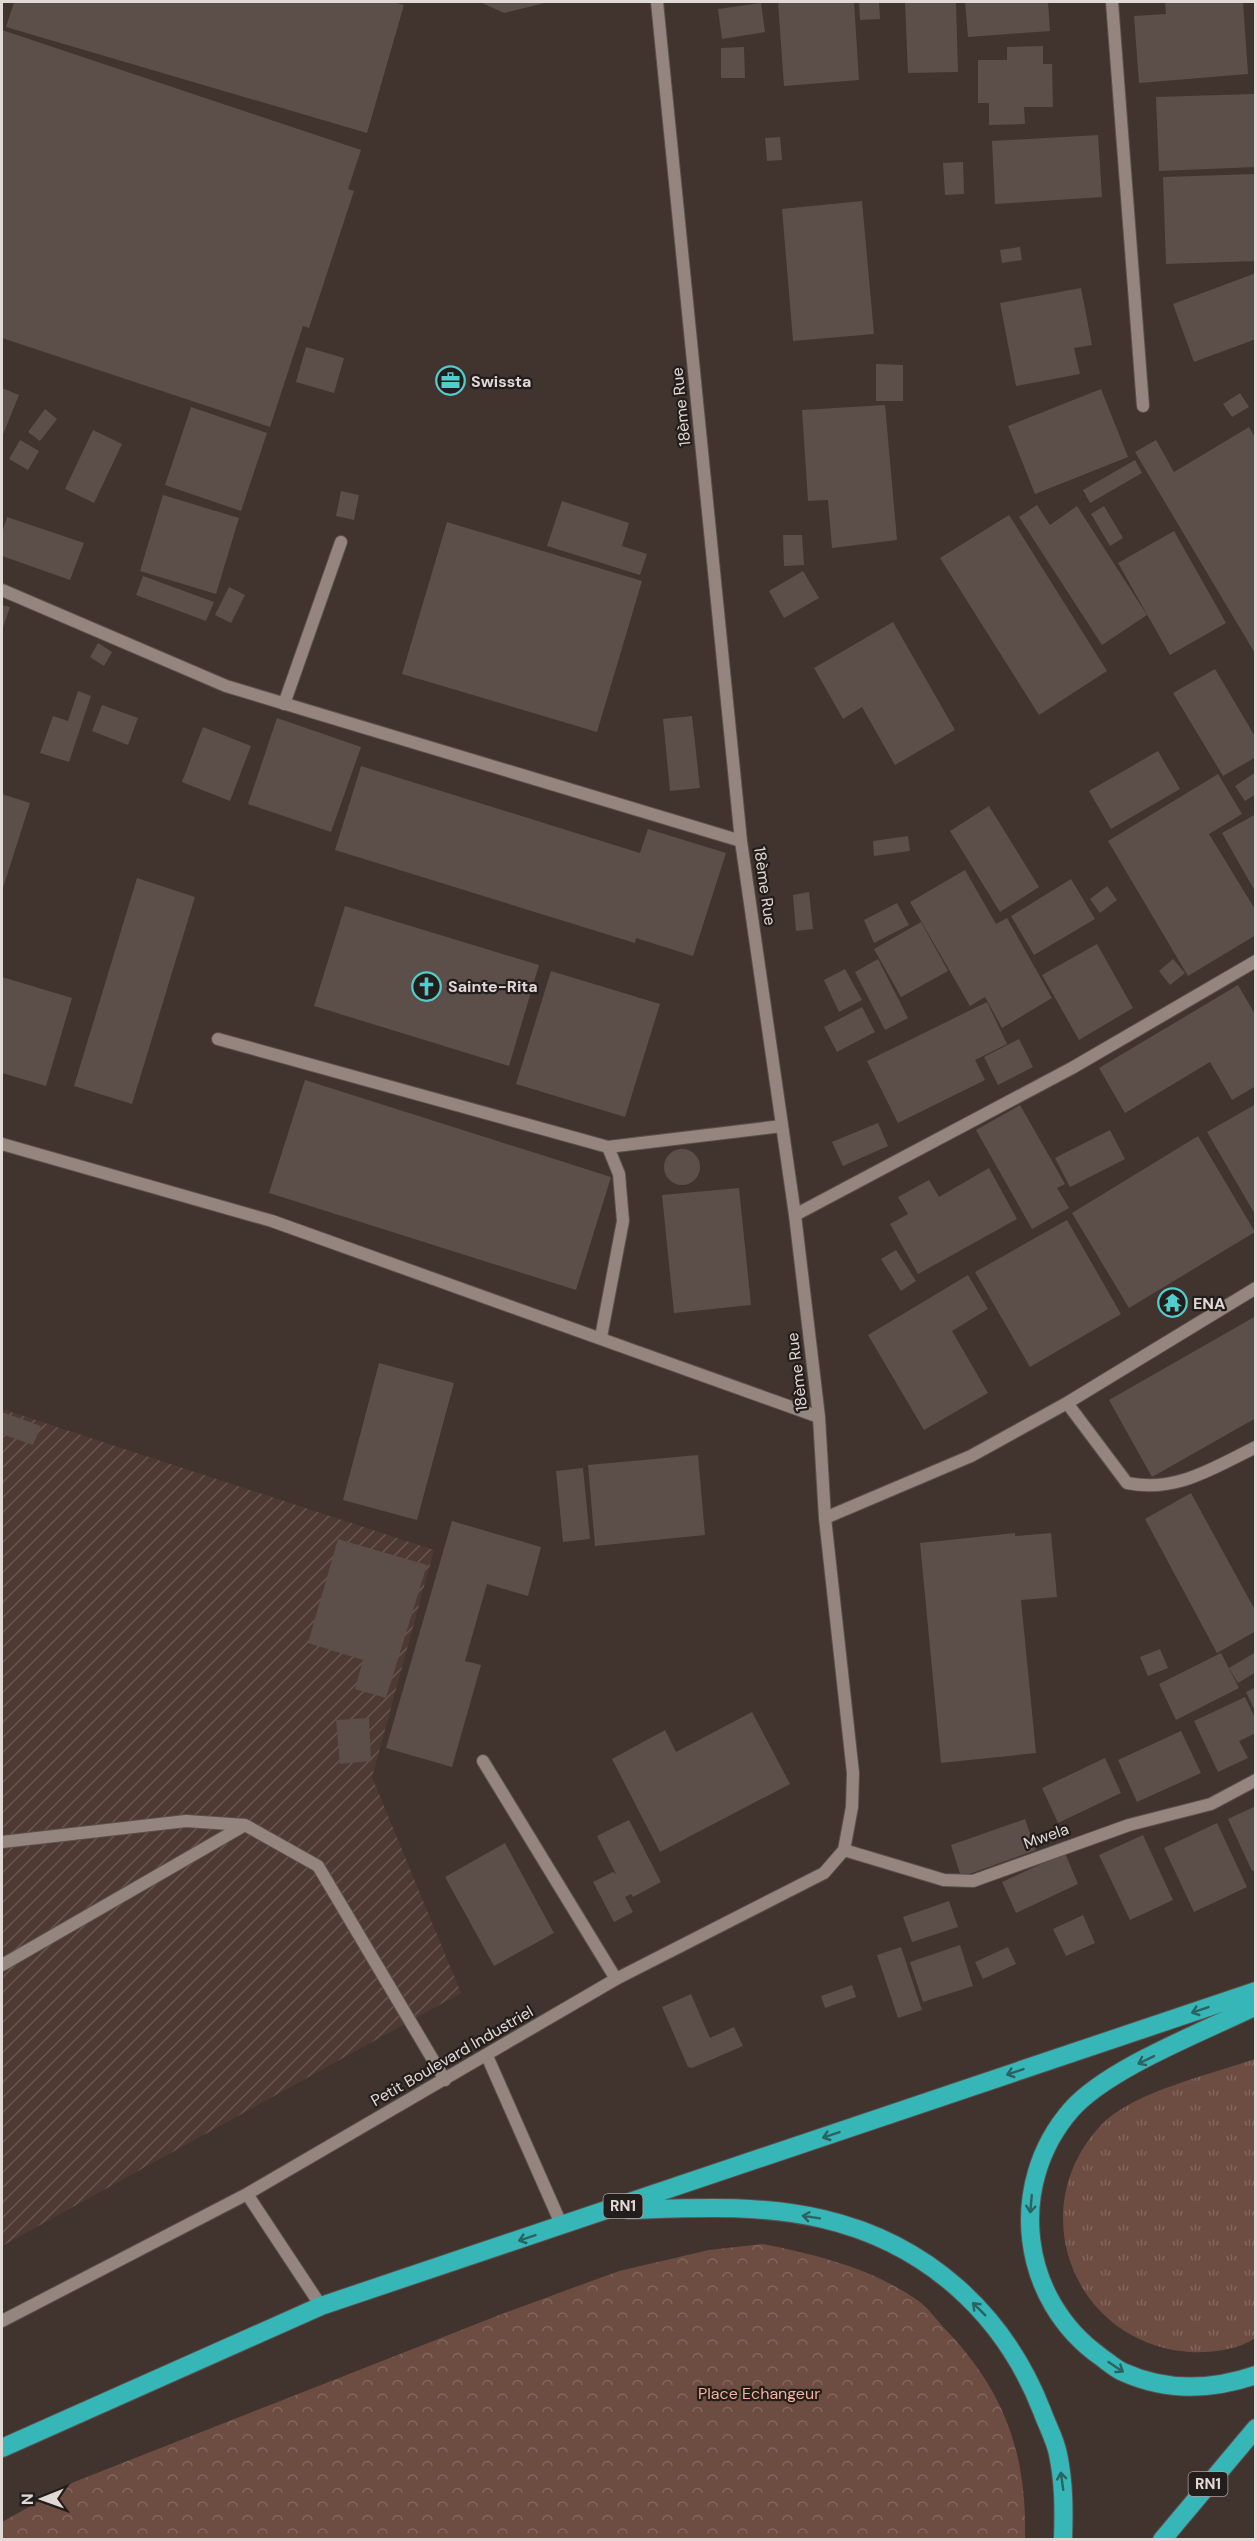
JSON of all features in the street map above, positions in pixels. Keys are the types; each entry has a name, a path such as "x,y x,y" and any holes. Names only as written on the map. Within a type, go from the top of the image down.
{"highway":[{"name":"RN1","path":"2,2448 321,2306 1256,1991"},
{"path":"1256,2006 1110,2078 1071,2110 1043,2153 1030,2202 1032,2253 1049,2302 1080,2342 1123,2372 1172,2386 1224,2386 1256,2375"},
{"path":"609,2210 731,2207 791,2214 823,2219 878,2237 918,2256 984,2314 1015,2353 1058,2451 1065,2503 1063,2540"},
{"name":"RN1","path":"1162,2540 1255,2429"}],"street":[{"name":"18ème Rue","path":"657,2 741,841 795,1215 819,1417 825,1518 854,1773 852,1807 844,1850"},
{"path":"1112,2 1143,406"},
{"path":"284,704 341,542"},
{"path":"2,590 226,686 741,841"},
{"path":"795,1215 1072,1068 1256,961"},
{"path":"218,1039 608,1147 782,1126"},
{"path":"2,1144 272,1221 819,1417"},
{"path":"601,1337 623,1221 620,1174 608,1147"},
{"path":"825,1518 971,1456 1067,1403 1256,1288"},
{"path":"1067,1403 1127,1483 1149,1488 1191,1479 1256,1447"},
{"path":"483,1761 616,1979"},
{"name":"Mwela","path":"844,1850 944,1880 973,1881 1129,1825 1211,1804 1256,1780"},
{"path":"2,1842 186,1821 245,1825 318,1866 445,2080"},
{"path":"2,1965 245,1825"},
{"name":"Petit Boulevard Industriel","path":"2,2321 247,2194 616,1979 824,1873 844,1850"},
{"path":"487,2056 562,2226"},
{"path":"247,2194 321,2306"}],"shaded area":[{"path":"2,1409 434,1550 372,1777 461,1993 2,2246"}],"green space":[{"path":"1255,2059 1255,2338 1232,2348 1207,2352 1190,2352 1150,2343 1116,2325 1090,2299 1072,2267 1064,2231 1065,2194 1078,2158 1102,2124 1133,2102 1174,2085"},
{"name":"Place Echangeur","path":"763,2244 825,2258 865,2272 902,2290 931,2313 968,2355 985,2379 1009,2428 1022,2480 1025,2539 2,2539 2,2522 74,2482 507,2312 619,2271 709,2250"}],"building":[{"path":"14,2 393,2 404,5 367,133 6,27"},
{"path":"480,2 549,2 504,13"},
{"path":"778,2 854,2 859,80 784,86"},
{"path":"859,2 879,2 880,19 860,20"},
{"path":"905,2 956,2 958,72 908,73"},
{"path":"965,2 1048,2 1050,31 968,37"},
{"path":"1165,2 1243,2 1248,74 1139,83 1134,16 1166,14"},
{"path":"761,3 765,32 722,39 718,9"},
{"path":"2,30 361,150 348,189 354,191 309,328 303,326 270,427 2,338"},
{"path":"1043,46 1043,64 1052,64 1053,107 1024,107 1025,124 989,125 989,103 978,103 978,60 1007,60 1007,47"},
{"path":"744,47 745,78 721,78 721,48"},
{"path":"1255,94 1256,167 1159,171 1156,97"},
{"path":"1098,135 1102,197 995,204 992,141"},
{"path":"780,137 782,160 767,161 765,138"},
{"path":"963,162 964,194 945,195 943,163"},
{"path":"1256,174 1256,261 1166,264 1163,177"},
{"path":"862,201 874,334 793,341 782,209"},
{"path":"1020,247 1022,260 1002,263 1000,250"},
{"path":"1256,273 1256,339 1194,362 1173,304"},
{"path":"1081,288 1092,345 1074,348 1080,374 1016,386 1000,303"},
{"path":"306,347 344,358 334,393 296,382"},
{"path":"876,364 903,365 903,401 876,401"},
{"path":"2,388 19,395 2,437"},
{"path":"1101,389 1128,457 1035,494 1008,426"},
{"path":"1240,393 1249,407 1232,417 1223,404"},
{"path":"885,405 897,540 832,548 828,500 808,501 802,410"},
{"path":"191,407 267,433 241,511 165,485"},
{"path":"45,409 57,419 40,441 28,432"},
{"path":"1249,427 1256,439 1256,655 1135,452 1156,440 1174,472"},
{"path":"93,430 122,444 94,503 65,489"},
{"path":"20,440 39,451 28,470 9,459"},
{"path":"1135,460 1142,473 1090,503 1083,490"},
{"path":"341,491 359,495 354,520 336,516"},
{"path":"163,495 239,518 216,594 140,571"},
{"path":"562,501 629,523 622,546 647,554 640,575 547,546"},
{"path":"1037,505 1050,525 1077,506 1147,615 1102,645 1019,517"},
{"path":"1104,506 1123,538 1110,546 1091,514"},
{"path":"1009,515 1107,671 1039,715 940,558"},
{"path":"7,517 84,543 70,580 2,556 2,533"},
{"path":"447,522 642,581 597,732 402,674"},
{"path":"1174,531 1226,623 1170,655 1118,563"},
{"path":"783,535 802,535 804,565 784,566"},
{"path":"803,571 819,598 784,618 769,591"},
{"path":"143,576 214,602 206,621 136,595"},
{"path":"229,587 245,595 231,623 215,615"},
{"path":"2,605 10,607 2,630"},
{"path":"893,622 955,730 895,765 862,707 843,719 814,668"},
{"path":"98,643 112,652 104,666 90,657"},
{"path":"1215,669 1256,738 1256,757 1223,776 1173,693"},
{"path":"78,691 91,696 69,762 40,753 53,716 68,721"},
{"path":"102,705 138,718 128,745 92,731"},
{"path":"692,716 700,788 670,791 663,719"},
{"path":"277,718 361,747 331,832 248,804"},
{"path":"203,727 251,746 230,801 182,782"},
{"path":"1158,751 1180,789 1111,829 1089,791"},
{"path":"361,766 640,853 648,829 726,853 693,956 636,938 635,943 335,850"},
{"path":"1256,772 1256,794 1245,801 1235,786"},
{"path":"1218,774 1242,814 1209,834 1256,911 1256,935 1188,976 1108,841"},
{"path":"2,794 30,803 2,891"},
{"path":"989,806 1039,887 1000,912 950,831"},
{"path":"1256,814 1256,893 1222,833"},
{"path":"908,836 910,851 874,856 873,841"},
{"path":"965,870 996,924 1007,918 1052,998 1002,1028 985,997 970,1006 910,902"},
{"path":"137,878 195,897 132,1104 74,1086"},
{"path":"1071,879 1095,919 1034,955 1011,916"},
{"path":"1107,886 1117,900 1100,913 1090,899"},
{"path":"809,892 813,929 796,931 793,895"},
{"path":"897,903 909,925 874,943 864,920"},
{"name":"Sainte-Rita","path":"345,906 539,965 509,1066 314,1006"},
{"path":"921,922 948,971 901,997 874,949"},
{"path":"1097,944 1133,1008 1079,1040 1042,975"},
{"path":"878,959 908,1018 885,1030 855,972"},
{"path":"1173,959 1185,973 1170,985 1159,971"},
{"path":"845,969 862,1000 839,1012 824,980"},
{"path":"551,971 660,1004 625,1117 516,1084"},
{"path":"2,977 72,998 46,1086 2,1073"},
{"path":"1238,985 1256,1016 1256,1086 1232,1100 1210,1062 1125,1113 1099,1068"},
{"path":"987,1002 1007,1044 975,1060 985,1080 898,1123 867,1061"},
{"path":"862,1007 875,1032 837,1052 824,1027"},
{"path":"1019,1039 1033,1067 998,1085 984,1057"},
{"path":"305,1080 611,1177 576,1290 269,1193"},
{"path":"1256,1104 1256,1216 1207,1132"},
{"path":"1020,1105 1065,1184 1057,1188 1069,1208 1032,1229 976,1130"},
{"path":"878,1123 888,1146 843,1166 832,1142"},
{"path":"1110,1130 1125,1159 1070,1187 1055,1158"},
{"path":"1198,1136 1255,1232 1129,1308 1072,1213"},
{"path":"682,1149 695,1154 700,1167 695,1180 682,1185 669,1180 664,1167 669,1154"},
{"path":"989,1168 1017,1219 918,1274 890,1224 908,1214 898,1197 929,1180 939,1197"},
{"path":"739,1188 751,1305 674,1313 662,1195"},
{"path":"1067,1220 1121,1314 1030,1367 975,1272"},
{"path":"896,1250 916,1281 901,1291 881,1259"},
{"path":"968,1275 988,1309 952,1331 988,1393 924,1430 868,1335"},
{"path":"1256,1316 1256,1418 1152,1477 1109,1400"},
{"path":"379,1363 454,1383 417,1520 343,1500"},
{"path":"2,1412 41,1426 33,1445 2,1434"},
{"path":"698,1455 705,1535 595,1546 588,1465"},
{"path":"583,1468 590,1539 563,1542 556,1471"},
{"path":"1191,1493 1256,1612 1256,1631 1217,1653 1145,1519"},
{"path":"452,1521 541,1547 528,1596 487,1584 465,1661 481,1665 452,1767 386,1748"},
{"path":"1015,1533 1015,1536 1051,1533 1057,1597 1021,1600 1036,1753 941,1763 920,1543"},
{"path":"338,1539 427,1565 386,1698 355,1689 363,1660 308,1643"},
{"path":"1160,1649 1168,1668 1148,1676 1140,1657"},
{"path":"1256,1652 1256,1672 1238,1683 1229,1668"},
{"path":"1221,1653 1239,1688 1176,1720 1159,1684"},
{"path":"1256,1687 1256,1713 1246,1692"},
{"path":"1245,1697 1256,1720 1256,1733 1239,1741 1248,1758 1218,1772 1194,1721"},
{"path":"752,1712 790,1784 660,1852 612,1759 665,1730 676,1752"},
{"path":"369,1718 371,1761 340,1764 336,1720"},
{"path":"1181,1731 1201,1773 1137,1802 1118,1760"},
{"path":"1105,1758 1121,1793 1058,1823 1042,1788"},
{"path":"1256,1806 1256,1870 1252,1871 1228,1819"},
{"path":"1025,1819 1036,1850 961,1877 951,1845"},
{"path":"629,1820 661,1882 633,1897 631,1894 625,1897 633,1912 614,1922 593,1882 613,1872 616,1874 597,1836"},
{"path":"1217,1823 1247,1887 1194,1912 1164,1848"},
{"path":"1143,1835 1173,1900 1130,1920 1099,1855"},
{"path":"505,1843 554,1933 494,1966 445,1877"},
{"path":"1065,1853 1078,1884 1016,1913 1002,1882"},
{"path":"949,1901 958,1927 912,1942 903,1917"},
{"path":"1083,1915 1095,1943 1066,1956 1053,1929"},
{"path":"960,1945 973,1986 923,2002 910,1962"},
{"path":"901,1947 922,2010 898,2018 877,1955"},
{"path":"1008,1947 1016,1964 983,1979 975,1962"},
{"path":"852,1985 856,1997 825,2008 821,1996"},
{"path":"691,1994 710,2038 734,2027 743,2046 692,2068 688,2067 662,2007"}],"place":[{"name":"Swissta","path":"450,381"},
{"name":"Sainte-Rita","path":"427,986"},
{"name":"ENA","path":"1172,1303"}]}
